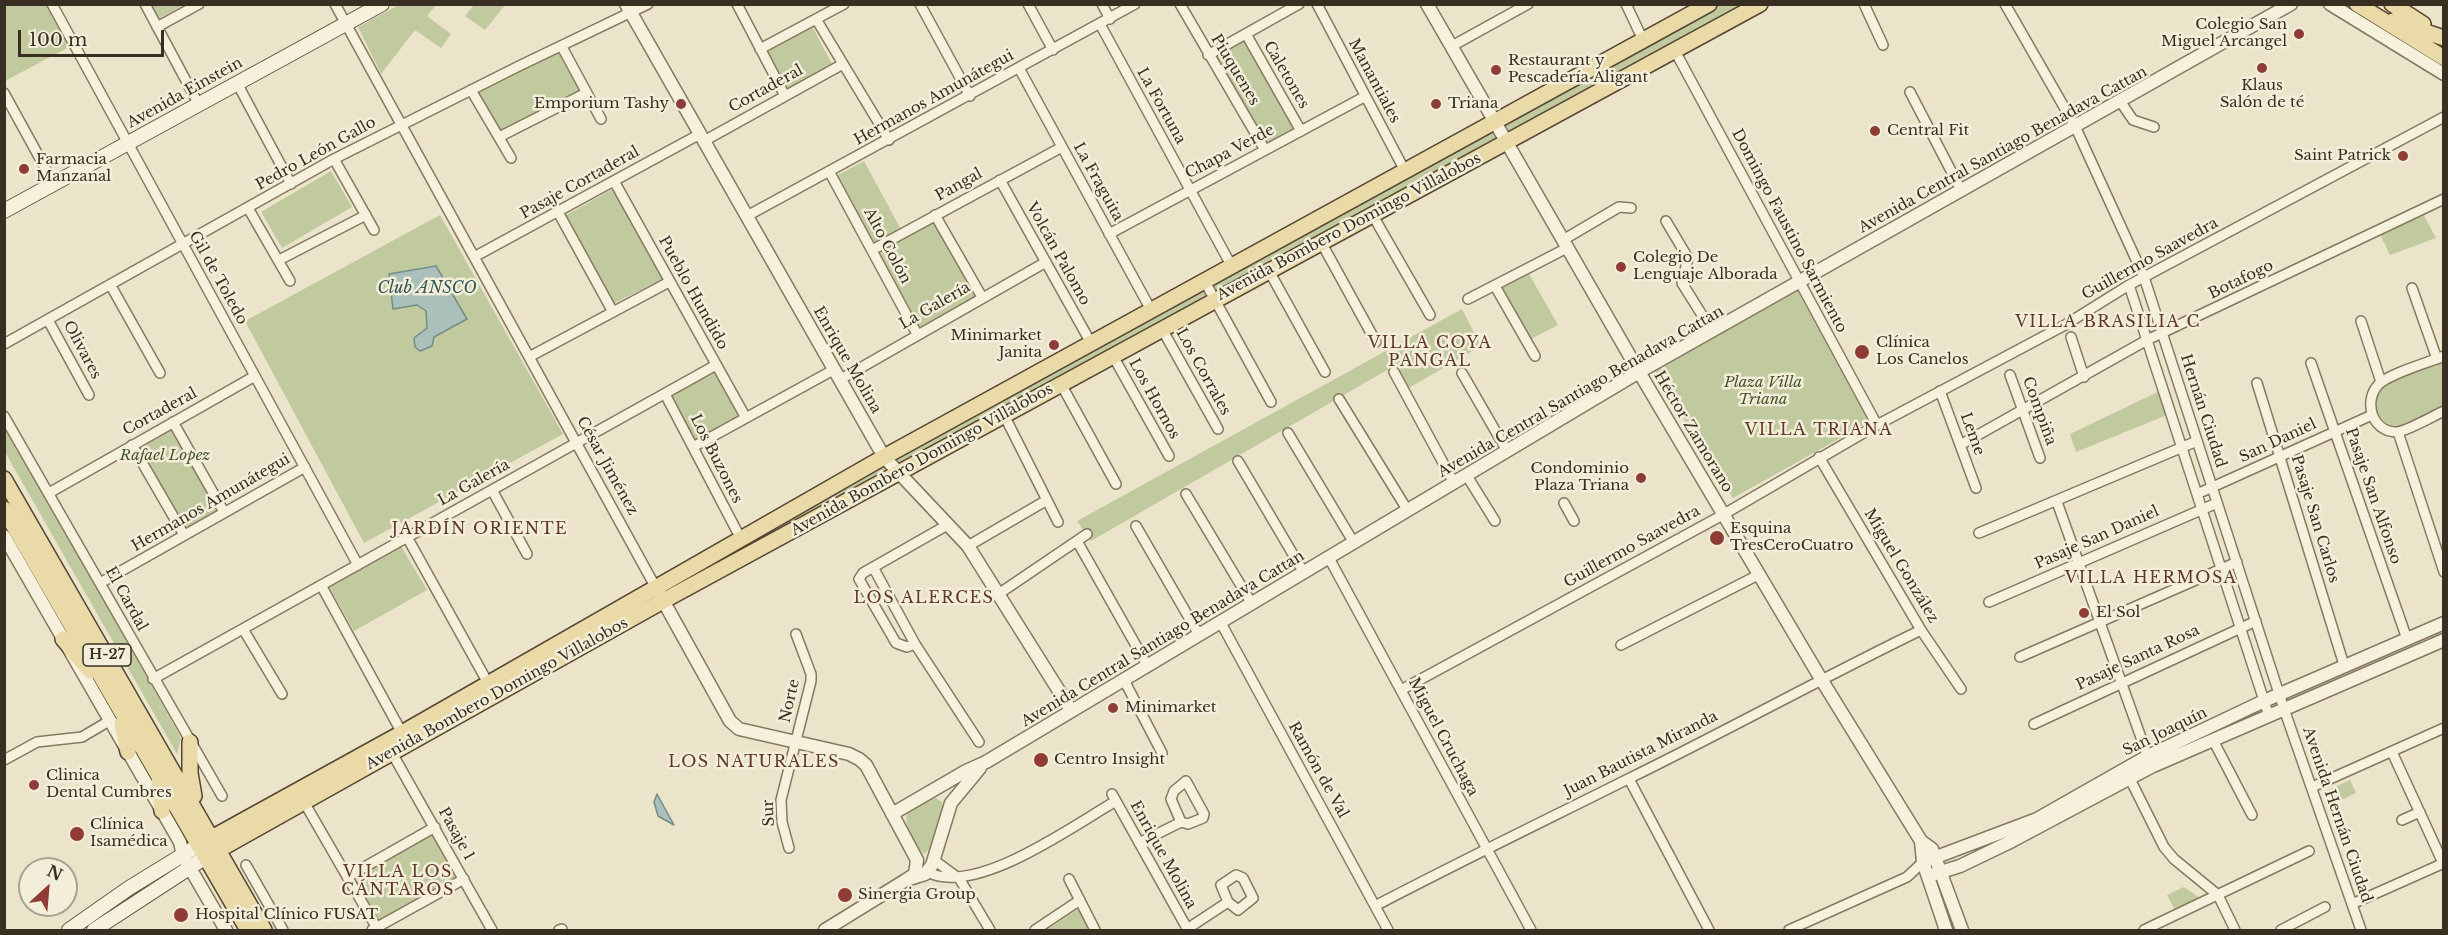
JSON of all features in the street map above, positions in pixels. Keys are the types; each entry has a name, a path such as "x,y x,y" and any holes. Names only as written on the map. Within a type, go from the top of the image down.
{"main road":[{"name":"Avenida Einstein","path":"4,211 382,4"},
{"name":"Avenida Bombero Domingo Villalobos","path":"209,847 304,802 393,753 660,595 741,539 884,457 1709,4"},
{"name":"Avenida Bombero Domingo Villalobos","path":"94,930 209,847 488,682 898,473 1760,4"},
{"path":"2357,4 2444,58"},
{"path":"2392,4 2444,37"},
{"path":"2384,21 2406,24 2444,37"},
{"name":"H-27","path":"4,479 198,811 209,847 237,912 248,930"},
{"name":"H-27","path":"4,509 155,770 264,930"},
{"path":"63,639 111,694 124,729 128,752"},
{"path":"190,742 191,786 198,811"},
{"path":"155,770 160,787 162,811"},
{"name":"Avenida Bombero Domingo Villalobos","path":"69,930 129,888 187,862"},
{"path":"237,912 239,930"}],"street":[{"name":"Gil de Toledo","path":"52,4 126,144 358,564"},
{"path":"145,4 199,105"},
{"path":"157,27 199,4"},
{"name":"César Jiménez","path":"335,4 730,721 739,729 752,734 796,741 849,754 859,759 866,765 917,860 927,872"},
{"name":"Pedro León Gallo","path":"4,344 183,246 334,159 562,47 629,9 648,4"},
{"path":"736,4 785,96"},
{"path":"760,49 844,4"},
{"path":"920,4 970,96"},
{"path":"1028,4 1053,50"},
{"path":"1102,4 1110,18"},
{"name":"Hermanos Amunátegui","path":"747,216 831,173 1135,4"},
{"name":"Piuquenes","path":"1180,4 1265,150"},
{"path":"1208,55 1299,4"},
{"name":"Manantiales","path":"1317,4 1405,171"},
{"name":"Héctor Zamorano","path":"1427,4 1505,143 1821,679 1921,841 1932,849 1962,930"},
{"path":"1452,46 1528,4"},
{"path":"1626,4 1643,40"},
{"path":"1864,4 1883,45"},
{"name":"Hernán Ciudad","path":"2005,4 2075,126 2144,277 2284,709"},
{"name":"Avenida Central Santiago Benadava Cattan","path":"892,814 986,762 1221,623 1639,372 2291,4"},
{"path":"2330,4 2444,74"},
{"name":"Enrique Molina","path":"629,9 884,457 968,546 1071,710"},
{"path":"816,19 889,141"},
{"name":"La Fortuna","path":"1100,24 1231,265"},
{"name":"Caletones","path":"1246,34 1301,130"},
{"path":"562,47 602,119"},
{"name":"Domingo Faustino Sarmiento","path":"1675,51 1876,425"},
{"name":"Cortaderal","path":"702,138 843,64"},
{"name":"La Fraguita","path":"1020,68 1151,310"},
{"path":"237,83 291,184"},
{"path":"471,90 511,158"},
{"path":"1910,92 1961,190"},
{"path":"4,93 54,184"},
{"path":"499,137 586,93"},
{"name":"Chapa Verde","path":"1109,234 1364,97"},
{"path":"2120,101 2133,120 2154,127"},
{"name":"Guillermo Saavedra","path":"1401,690 1724,514 1876,425 2065,325 2129,285 2444,117"},
{"name":"Pasaje Cortaderal","path":"474,257 614,181 702,138"},
{"name":"Pangal","path":"872,250 1062,147"},
{"path":"334,159 374,230"},
{"name":"Alto Colón","path":"831,173 916,334"},
{"name":"Volcán Palomo","path":"1000,180 1091,343"},
{"name":"Pueblo Hundido","path":"614,181 746,418"},
{"name":"Botafogo","path":"1960,445 2147,340 2163,335 2444,200"},
{"path":"1468,299 1495,286 1565,244 1619,207 1630,208"},
{"path":"248,208 290,281"},
{"path":"558,212 613,312"},
{"path":"1372,214 1430,315"},
{"path":"279,260 366,215"},
{"path":"935,215 982,297"},
{"path":"1666,221 1688,258 1683,283 1712,331"},
{"path":"1321,242 1376,342"},
{"name":"La Galería","path":"693,447 746,418 916,334 1046,261"},
{"path":"1269,271 1324,372"},
{"path":"1204,280 1271,402"},
{"path":"529,357 669,282"},
{"name":"Hernán Ciudad","path":"2129,285 2269,716"},
{"path":"111,286 160,373"},
{"path":"1495,286 1535,356"},
{"path":"2412,288 2440,358 2381,382 2373,392 2370,404 2372,415 2376,423 2385,429 2398,432 2444,411"},
{"name":"Olivares","path":"48,320 89,395"},
{"path":"2361,321 2381,382"},
{"name":"Los Corrales","path":"1162,329 1218,429"},
{"path":"2071,337 2084,377"},
{"name":"Los Hornos","path":"1113,356 1169,456"},
{"name":"Pasaje San Alfonso","path":"2311,363 2407,639"},
{"name":"La Galería","path":"153,680 716,365"},
{"path":"1394,372 1454,483"},
{"path":"1462,374 1507,452"},
{"name":"Compiña","path":"2010,375 2040,458"},
{"name":"Cortaderal","path":"49,493 255,376"},
{"name":"Pasaje San Carlos","path":"2257,383 2344,665"},
{"path":"1061,384 1116,484"},
{"name":"Leme","path":"1940,391 1976,488"},
{"name":"Los Buzones","path":"665,394 741,539"},
{"path":"1339,399 1408,511"},
{"path":"1004,415 1058,522"},
{"name":"San Daniel","path":"2197,494 2213,489 2372,415"},
{"name":"El Cardal","path":"4,416 153,680 222,795"},
{"path":"173,422 224,512"},
{"path":"2398,432 2444,572"},
{"path":"1288,433 1354,543"},
{"path":"1979,533 2197,441"},
{"path":"132,445 184,535"},
{"name":"Miguel González","path":"1819,457 1921,630 1961,689"},
{"path":"1238,461 1304,573"},
{"name":"Hermanos Amunátegui","path":"100,583 305,466"},
{"path":"1467,476 1495,521"},
{"path":"492,490 527,554"},
{"path":"1186,494 1252,604"},
{"path":"968,546 1047,500"},
{"path":"2056,502 2150,761"},
{"path":"1564,503 1574,521"},
{"name":"Pasaje San Daniel","path":"1989,602 2217,503"},
{"path":"915,644 907,648 896,643 859,579 863,573 949,524"},
{"path":"1136,526 1199,635"},
{"path":"997,595 1087,534"},
{"path":"4,536 180,842 187,862 226,930"},
{"path":"408,537 488,682"},
{"path":"1077,541 1147,665"},
{"name":"Miguel Cruchaga","path":"1329,558 1531,930"},
{"path":"2020,657 2237,562"},
{"path":"873,567 915,644 980,742"},
{"path":"1621,645 1760,574"},
{"path":"321,585 402,733"},
{"name":"Pasaje Santa Rosa","path":"2034,724 2256,621"},
{"name":"Ramón de Val","path":"1221,623 1389,930"},
{"name":"San Joaquín","path":"1907,877 1928,876 1941,872 2012,841 2150,761 2264,701 2444,623"},
{"path":"243,629 282,694"},
{"name":"Juan Bautista Miranda","path":"1375,906 1485,848 1629,779 1821,679 1921,630"},
{"name":"Norte","path":"796,634 811,674 796,741"},
{"name":"San Joaquín","path":"2150,761 2213,740 2444,640"},
{"path":"1124,680 1162,753"},
{"name":"Avenida Hernán Ciudad","path":"2284,709 2361,930"},
{"path":"4,760 37,742 82,737 110,721"},
{"path":"2312,787 2443,731"},
{"path":"2213,740 2252,815"},
{"name":"Sur","path":"789,848 782,822 781,800 796,741"},
{"path":"2352,904 2443,863 2392,752"},
{"name":"Pasaje 1","path":"393,753 492,930"},
{"path":"906,880 927,872 934,860 951,803 986,762"},
{"path":"2128,774 2164,847 2174,859 2218,895 2235,930"},
{"name":"San Joaquín","path":"1789,930 1907,877 1923,862 2037,819 2128,774"},
{"path":"1629,779 1709,930"},
{"path":"1139,843 1181,822 1188,824 1203,818 1204,814 1186,782 1171,795 1181,822"},
{"path":"937,788 943,791 951,803"},
{"name":"Enrique Molina","path":"959,878 998,868 1114,797 1188,930"},
{"path":"304,802 375,930 464,879"},
{"path":"2402,820 2420,812"},
{"path":"347,877 435,827"},
{"name":"Héctor Zamorano","path":"1921,841 1923,862 1946,930"},
{"path":"2144,930 2309,851"},
{"path":"825,930 906,880 915,873 917,860"},
{"path":"934,860 959,878 990,930"},
{"path":"246,864 283,930"},
{"path":"927,872 938,877 959,878"},
{"path":"1069,879 1095,930"},
{"path":"1035,930 1080,900"},
{"path":"1188,930 1228,902"},
{"path":"2281,930 2325,907"}],"green space":[{"path":"5,5 48,5 71,46 5,81"},
{"path":"149,5 184,5 156,20"},
{"path":"399,5 436,5 427,16 451,34 441,48 415,30 381,74 358,27"},
{"path":"474,5 505,5 485,30 465,16"},
{"path":"1718,5 1750,5 250,829 492,681"},
{"path":"811,24 833,66 788,89 766,47"},
{"path":"1243,37 1296,129 1267,145 1214,53"},
{"path":"561,52 583,91 500,132 476,92 520,68"},
{"path":"864,161 904,235 934,219 976,297 919,328 836,176"},
{"path":"331,171 352,207 282,248 261,212"},
{"path":"613,189 664,278 613,304 566,215"},
{"path":"2422,212 2436,238 2390,255 2379,232"},
{"name":"Club ANSCO","path":"440,215 563,434 364,543 245,321"},
{"path":"1529,274 1558,325 1531,339 1502,288"},
{"name":"Plaza Villa Triana","path":"1792,280 1869,422 1733,498 1652,368"},
{"path":"1462,309 1481,346 1407,389 1394,366 1091,541 1077,521"},
{"path":"2443,356 2443,411 2398,432 2376,423 2373,392 2381,382"},
{"path":"716,370 742,417 695,442 670,395"},
{"path":"2164,389 2172,413 2076,452 2070,434"},
{"path":"5,426 181,738 177,754 5,452"},
{"name":"Rafael Lopez","path":"172,426 220,511 185,531 135,446"},
{"path":"401,546 427,590 354,631 329,586"},
{"path":"2350,780 2356,793 2330,805 2324,792"},
{"path":"936,798 942,802 940,822 929,850 924,854 908,830 907,814 929,799"},
{"path":"433,830 461,878 379,924 352,876"},
{"path":"2184,887 2203,900 2176,912 2167,895"},
{"path":"1078,909 1089,930 1047,930"}],"water":[{"name":"Club ANSCO","path":"436,266 467,319 434,337 432,346 420,351 415,347 414,338 427,328 426,311 417,305 393,309 389,274"},
{"path":"657,794 674,825 658,816 654,802"}],"place":[{"name":"Colegio San Miguel Arcangel","path":"2299,34"},
{"name":"Klaus Salón de té","path":"2262,68"},
{"name":"Restaurant y Pescadería Aligant","path":"1496,70"},
{"name":"Emporium Tashy","path":"681,104"},
{"name":"Triana","path":"1436,104"},
{"name":"Central Fit","path":"1875,131"},
{"name":"Saint Patrick","path":"2403,156"},
{"name":"Farmacia Manzanal","path":"24,169"},
{"name":"Colegio De Lenguaje Alborada","path":"1621,267"},
{"name":"Minimarket Janita","path":"1054,345"},
{"name":"Clínica Los Canelos","path":"1862,352"},
{"name":"Condominio Plaza Triana","path":"1641,478"},
{"name":"Esquina TresCeroCuatro","path":"1717,538"},
{"name":"El Sol","path":"2084,613"},
{"name":"Minimarket","path":"1113,708"},
{"name":"Centro Insight","path":"1041,760"},
{"name":"Clinica Dental Cumbres","path":"34,785"},
{"name":"Clínica Isamédica","path":"77,834"},
{"name":"Sinergia Group","path":"845,895"},
{"name":"Hospital Clínico FUSAT","path":"181,915"}],"district":[{"name":"VILLA BRASILIA C","path":"2108,322"},
{"name":"VILLA COYA PANGAL","path":"1430,352"},
{"name":"VILLA TRIANA","path":"1819,430"},
{"name":"JARDÍN ORIENTE","path":"480,529"},
{"name":"VILLA HERMOSA","path":"2151,578"},
{"name":"LOS ALERCES","path":"924,598"},
{"name":"LOS NATURALES","path":"754,762"},
{"name":"VILLA LOS CÁNTAROS","path":"398,881"}]}
